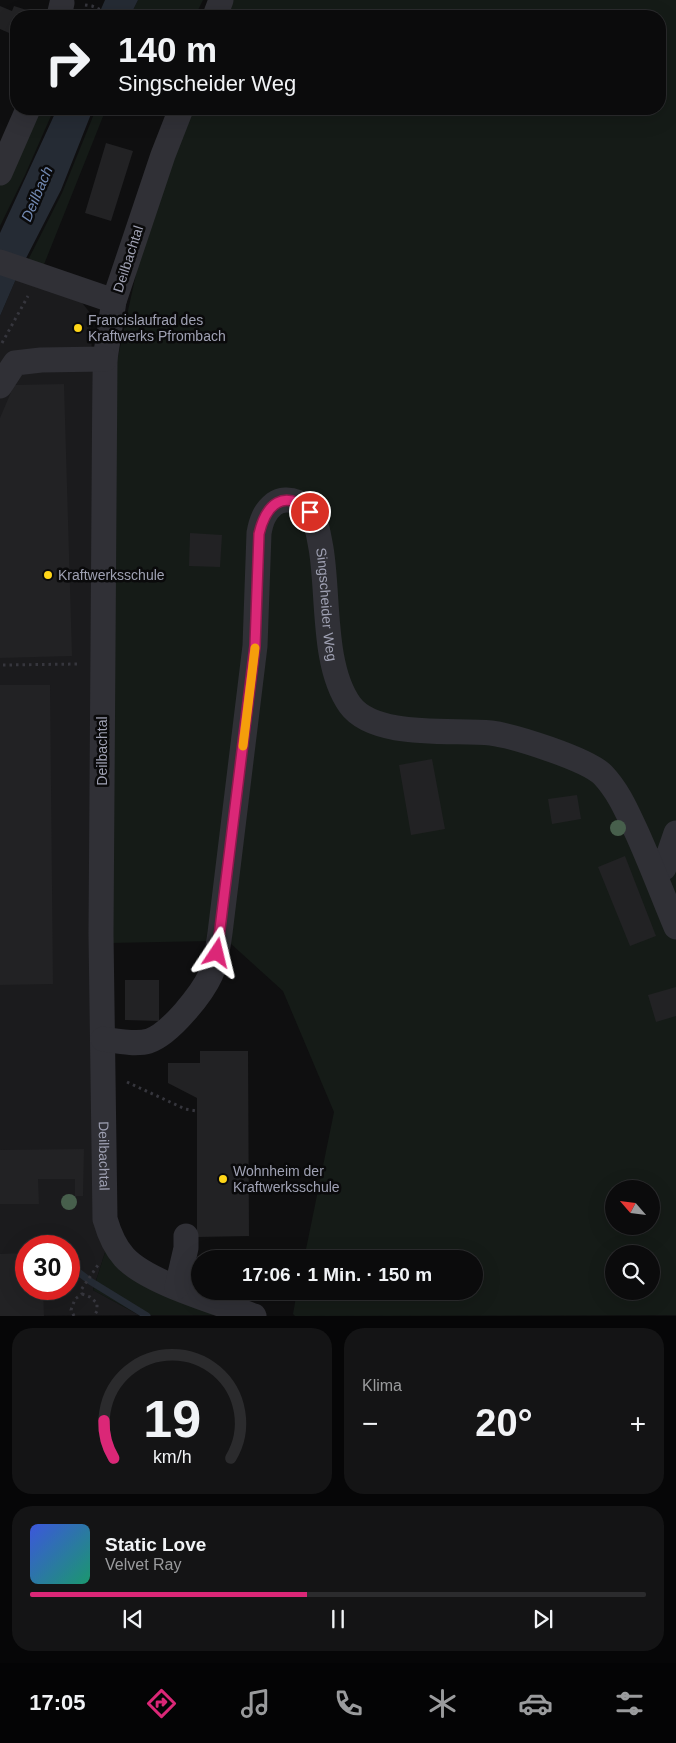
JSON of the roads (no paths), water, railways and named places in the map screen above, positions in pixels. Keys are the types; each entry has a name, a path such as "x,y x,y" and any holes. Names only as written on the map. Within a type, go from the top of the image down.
{"street":[{"path":"0,173 25,115"},
{"name":"Deilbachtal","path":"179,115 163,155 114,301 105,359 101,934 105,1219 118,1249 133,1265 177,1287 254,1316"},
{"path":"0,262 114,301"},
{"path":"0,386 15,363 41,360 105,359"},
{"name":"Singscheider Weg","path":"103,1039 125,1042 148,1042 159,1036 193,1003 212,973 220,933 255,646 259,534 267,510 284,500 300,503 310,512 317,526 323,562 326,614 335,671 342,691 352,707 367,719 383,726 422,731 492,734 579,760 601,773 619,795 648,857 676,927"},
{"path":"648,857 664,868 676,833"},
{"path":"177,1287 186,1248 186,1236"}],"water":[{"path":"105,0 138,0 133,10 101,10"},
{"name":"Deilbach","path":"54,115 91,115 61,190 19,272 0,316 0,233"}],"waterway":[{"path":"80,1273 147,1316"}],"place":[{"name":"Francislaufrad des Kraftwerks Pfrombach","path":"78,328"},
{"name":"Kraftwerksschule","path":"48,575"},
{"name":"Wohnheim der Kraftwerksschule","path":"223,1179"}]}
